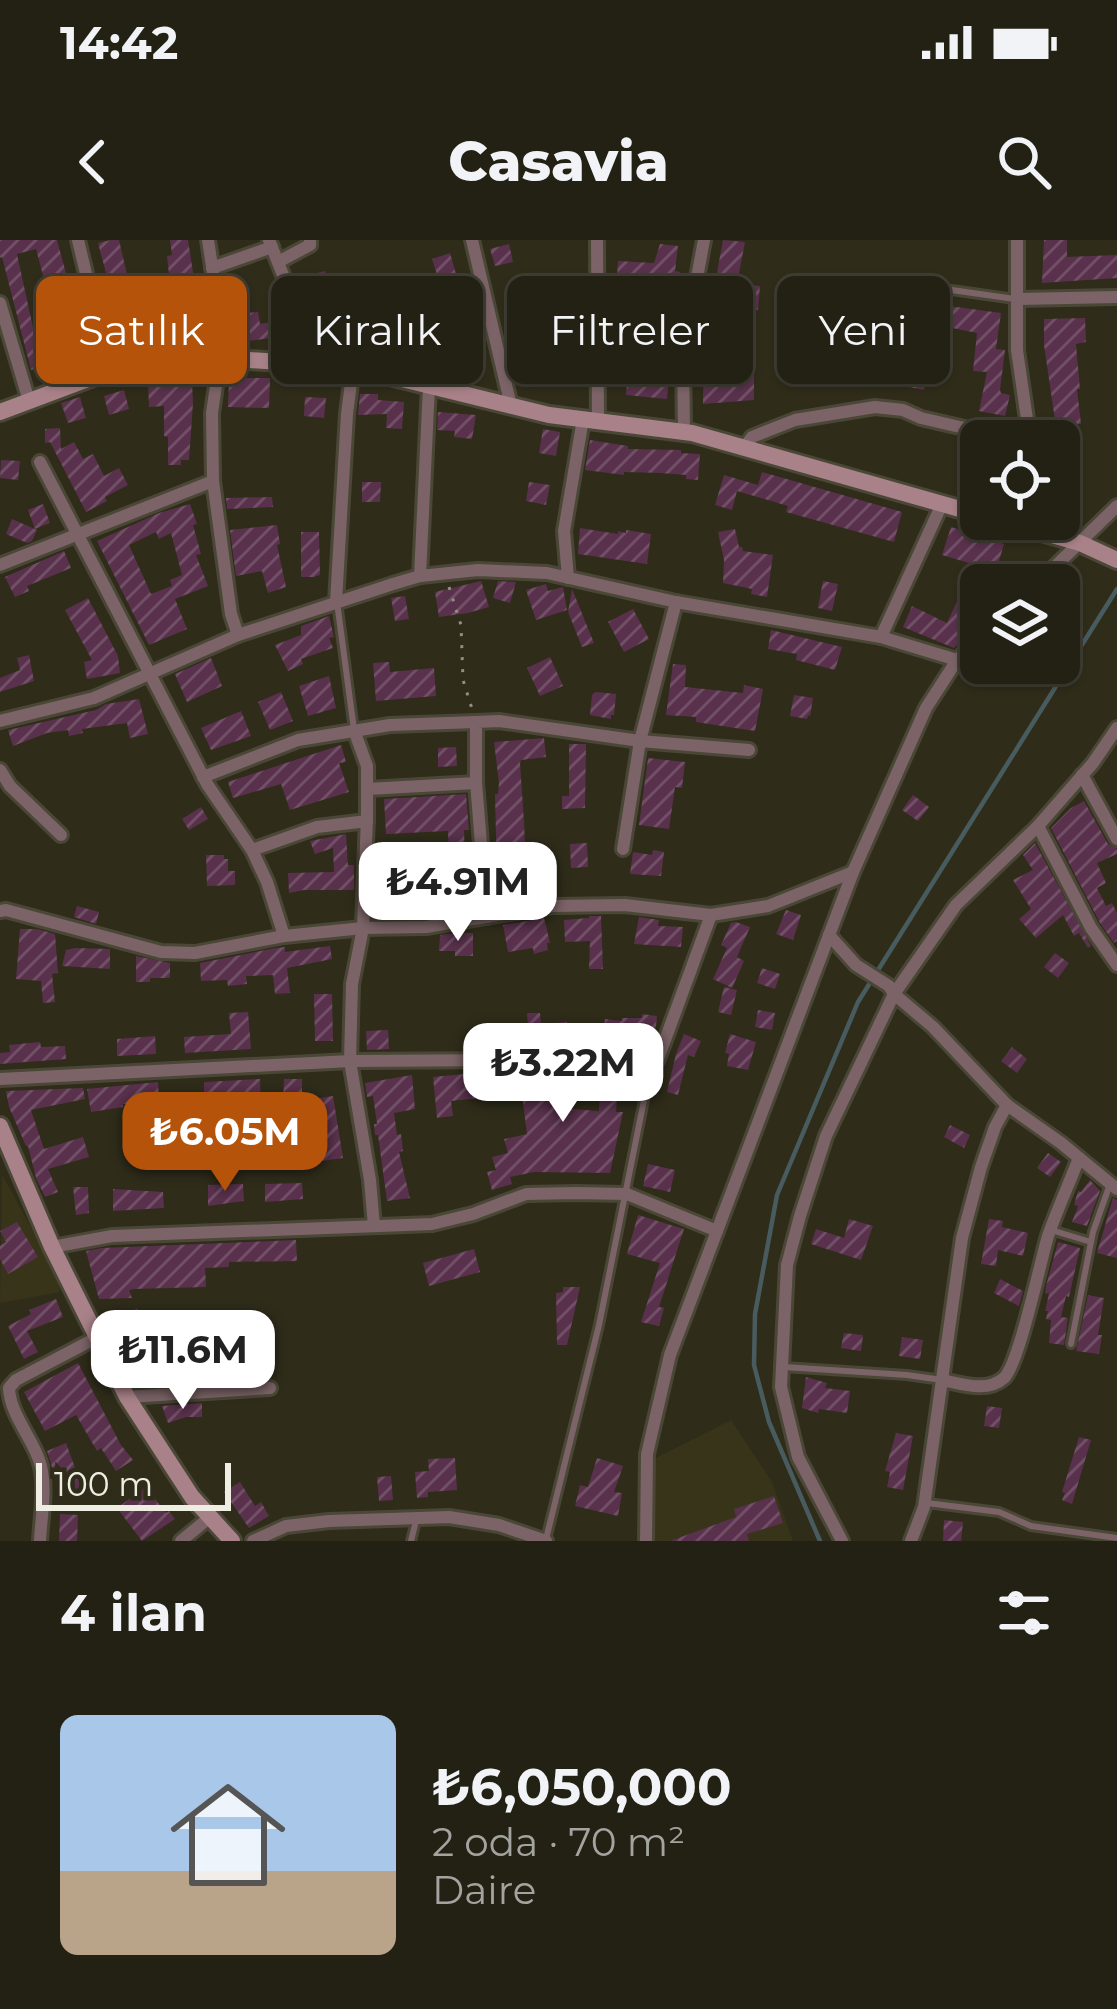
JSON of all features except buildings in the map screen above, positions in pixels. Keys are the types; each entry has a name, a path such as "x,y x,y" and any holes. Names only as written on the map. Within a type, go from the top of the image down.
{"street":[{"path":"78,240 87,276"},
{"path":"208,240 213,276"},
{"path":"278,262 310,245 310,240"},
{"path":"472,240 511,406"},
{"path":"568,578 564,531 591,420 597,240"},
{"path":"684,432 683,353 704,240"},
{"path":"1017,240 1017,350 1027,420"},
{"path":"212,268 270,243 284,276"},
{"path":"1018,299 1117,297"},
{"path":"0,303 29,401"},
{"path":"0,412 75,384"},
{"path":"216,384 213,481 231,614 238,634"},
{"path":"337,602 351,384"},
{"path":"421,384 549,415 684,432 960,509"},
{"path":"420,576 429,386"},
{"path":"744,448 752,437 795,420 875,407 960,427"},
{"path":"40,462 203,777 252,850 284,936"},
{"path":"0,566 213,481"},
{"path":"881,638 942,504"},
{"path":"1058,564 1117,506"},
{"path":"1073,540 1117,560"},
{"path":"0,721 94,698 238,634 337,602 420,576 478,570 547,573 676,602 881,638 957,660"},
{"path":"623,849 640,741 676,602"},
{"path":"646,1541 647,1454 670,1355 853,872 926,708 960,657"},
{"path":"476,722 487,917"},
{"path":"203,777 298,740 390,725 500,722 749,750"},
{"path":"842,1541 798,1457 781,1387 787,1265 826,1136 850,1092 891,990 956,905 1038,826 1117,728"},
{"path":"354,730 367,766 367,820 363,928 352,984 350,1061 374,1226"},
{"path":"0,770 10,786 61,835"},
{"path":"1082,775 1117,839"},
{"path":"367,789 476,782"},
{"path":"252,850 317,826 367,820"},
{"path":"1038,826 1090,928 1117,965"},
{"path":"0,911 161,952 195,953 284,936 426,927 552,906 625,905 711,915 768,906 853,872"},
{"path":"0,1079 350,1061 658,1059 711,915"},
{"path":"829,935 856,965 933,1027 1007,1105 1113,1186"},
{"path":"911,1541 924,1502 965,1223 995,1127 1007,1105"},
{"path":"0,1126 6,1161 128,1397 192,1497 232,1541"},
{"path":"942,1380 982,1387 1008,1375 1051,1230 1079,1158"},
{"path":"52,1246 112,1236 432,1223 526,1194 627,1194 717,1231"},
{"path":"40,1541 42,1472 9,1400 9,1388 98,1337"},
{"path":"128,1397 270,1388"},
{"path":"182,1541 210,1517"},
{"path":"253,1541 286,1526 449,1517 500,1525 546,1541"}],"lane":[{"path":"950,290 1018,299"},
{"path":"337,602 354,730"},
{"path":"546,1541 584,1392 650,1075 658,1059"},
{"path":"1071,1344 1091,1242 1113,1186"},
{"path":"1051,1230 1091,1242"},
{"path":"782,1367 942,1380"},
{"path":"924,1502 998,1512 1031,1526 1117,1538"},
{"path":"411,1541 417,1517"}],"path":[{"path":"445,573 461,625 463,680 476,722"}],"shaded area":[{"path":"2,1175 58,1275 60,1292 0,1303"},
{"path":"731,1420 772,1482 793,1541 650,1541 650,1461"}],"waterway":[{"path":"820,1541 769,1422 754,1365 755,1314 777,1195 858,1002 1117,589"}]}
